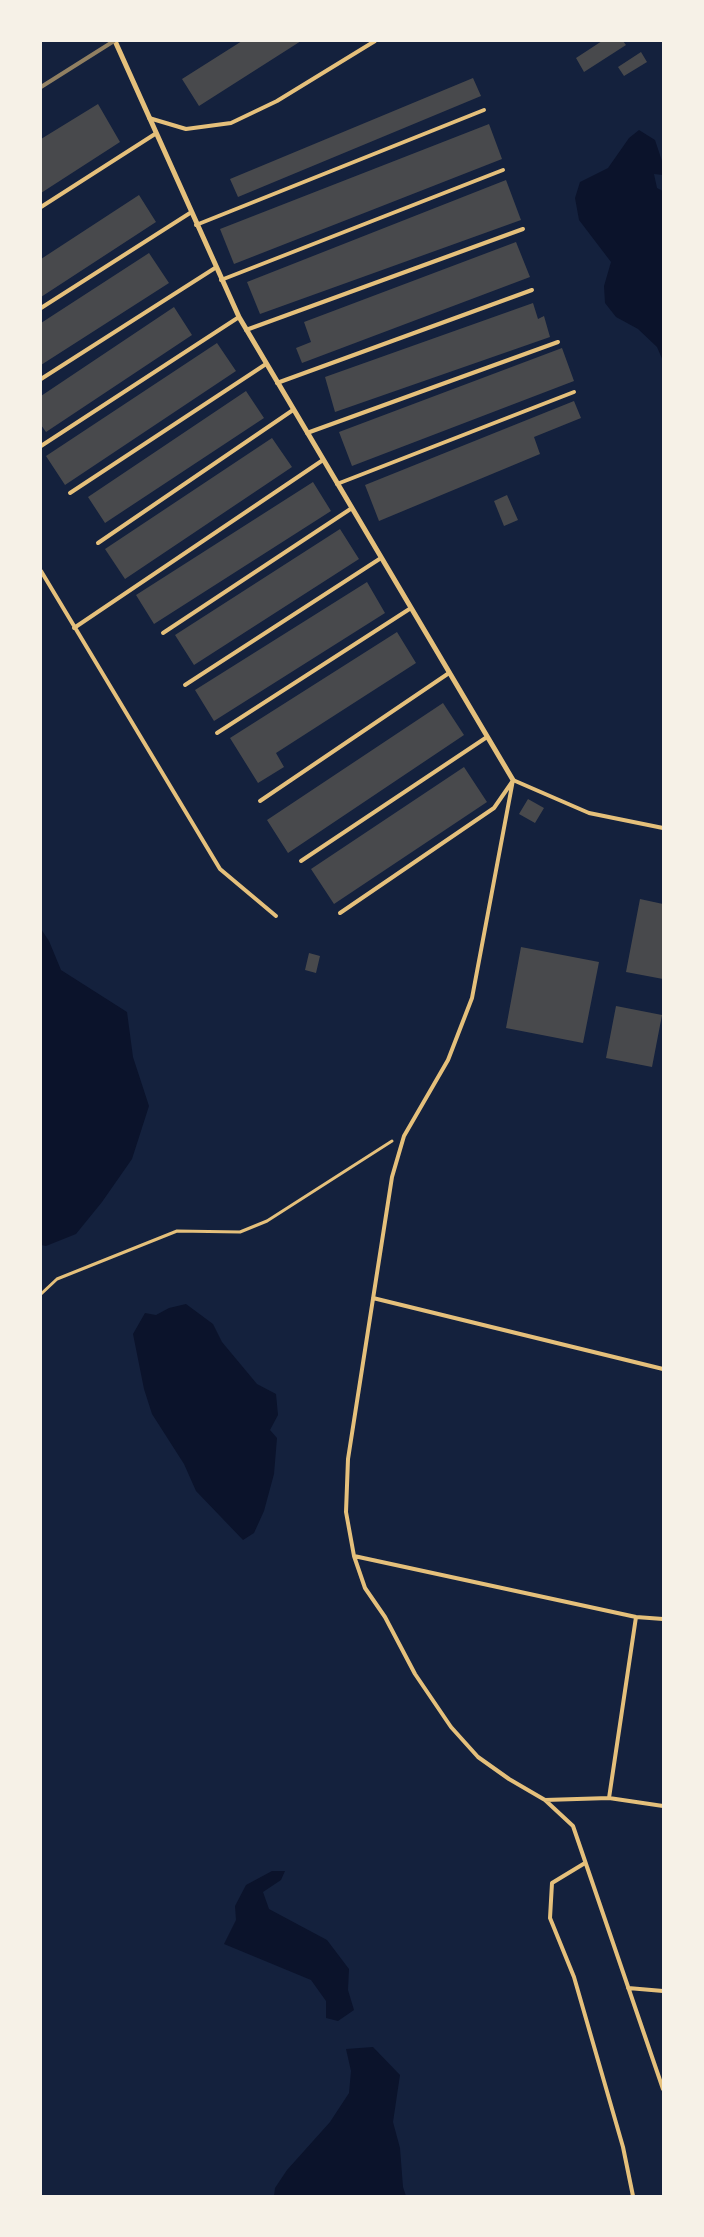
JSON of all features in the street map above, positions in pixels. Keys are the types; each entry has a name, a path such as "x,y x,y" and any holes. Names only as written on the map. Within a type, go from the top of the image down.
{"street":[{"path":"115,41 190,213 246,330 513,780"}],"lane":[{"path":"147,117 186,130 231,123 277,101 375,41"},
{"path":"196,225 484,110"},
{"path":"41,206 155,134"},
{"path":"221,281 503,170"},
{"path":"41,308 190,213"},
{"path":"246,330 523,229"},
{"path":"41,379 215,268"},
{"path":"277,383 532,290"},
{"path":"41,446 239,317"},
{"path":"307,433 558,342"},
{"path":"70,493 266,364"},
{"path":"337,484 574,392"},
{"path":"98,543 293,410"},
{"path":"74,628 323,460"},
{"path":"163,633 352,508"},
{"path":"185,685 381,558"},
{"path":"41,571 220,870 276,916"},
{"path":"217,733 411,608"},
{"path":"260,802 449,673"},
{"path":"301,861 487,737"},
{"path":"513,780 589,813 663,828"},
{"path":"340,912 494,808 513,780"},
{"path":"513,780 472,998 448,1060 404,1136 392,1177 348,1459 346,1512 354,1556 365,1588 385,1617 416,1674 451,1727 478,1757 509,1779 545,1800 572,1826 663,2089"},
{"path":"373,1298 663,1369"},
{"path":"354,1556 636,1617 663,1619"},
{"path":"610,1798 636,1617"},
{"path":"545,1800 610,1798 663,1806"},
{"path":"585,1862 552,1883 550,1918 574,1977 623,2147 633,2196"},
{"path":"628,1988 663,1991"}],"path":[{"path":"41,1294 57,1279 177,1231 240,1232 267,1221 380,1148 404,1136"}],"water":[{"path":"639,130 655,140 663,164 663,175 654,174 657,188 663,191 663,361 657,347 638,329 616,317 605,303 604,286 611,262 579,220 575,198 580,182 608,168 629,138"},
{"path":"41,929 49,941 61,970 127,1012 133,1057 149,1106 132,1159 102,1202 76,1234 46,1246 41,1245"},
{"path":"186,1304 213,1324 222,1342 257,1384 276,1394 278,1415 270,1430 277,1438 274,1474 264,1511 254,1533 243,1540 196,1491 184,1464 152,1414 144,1389 133,1334 145,1313 156,1315 169,1308"},
{"path":"272,1871 285,1871 281,1880 263,1892 269,1909 327,1940 349,1969 348,1990 354,2010 338,2021 326,2018 326,2001 311,1980 224,1944 236,1920 235,1906 246,1885"},
{"path":"373,2047 400,2075 393,2122 400,2148 403,2187 406,2196 274,2196 275,2188 287,2170 330,2122 349,2093 351,2071 346,2049"}],"building":[{"path":"242,41 301,41 199,106 182,79"},
{"path":"602,41 623,41 626,45 584,72 576,58"},
{"path":"641,52 647,62 624,76 618,67"},
{"path":"473,78 481,96 238,197 230,179"},
{"path":"98,104 120,142 41,193 41,139"},
{"path":"489,124 502,159 234,264 220,229"},
{"path":"506,180 521,220 260,314 247,282"},
{"path":"139,195 156,222 41,297 41,259"},
{"path":"516,242 530,277 302,363 296,348 311,342 304,322"},
{"path":"149,253 169,283 41,365 41,323"},
{"path":"533,303 538,319 544,316 550,337 335,412 325,377"},
{"path":"174,307 192,335 46,432 41,425 41,396"},
{"path":"217,343 236,371 65,485 46,456"},
{"path":"562,348 574,381 352,466 339,432"},
{"path":"246,391 264,418 105,523 88,497"},
{"path":"574,401 581,418 534,437 540,454 379,521 365,485"},
{"path":"272,438 292,467 125,579 105,549"},
{"path":"313,482 331,511 154,624 136,595"},
{"path":"507,495 518,520 504,526 494,501"},
{"path":"340,529 359,559 194,665 175,635"},
{"path":"367,582 385,613 214,721 195,690"},
{"path":"397,632 416,663 276,753 284,767 258,783 230,738"},
{"path":"443,703 464,735 288,853 267,820"},
{"path":"464,767 487,802 334,904 311,869"},
{"path":"528,799 544,808 535,823 519,814"},
{"path":"640,899 663,904 663,979 626,972"},
{"path":"521,947 599,962 583,1043 506,1028"},
{"path":"309,953 320,956 316,973 305,970"},
{"path":"616,1006 662,1015 652,1067 606,1058"}],"railway":[{"path":"41,87 114,41"}]}
